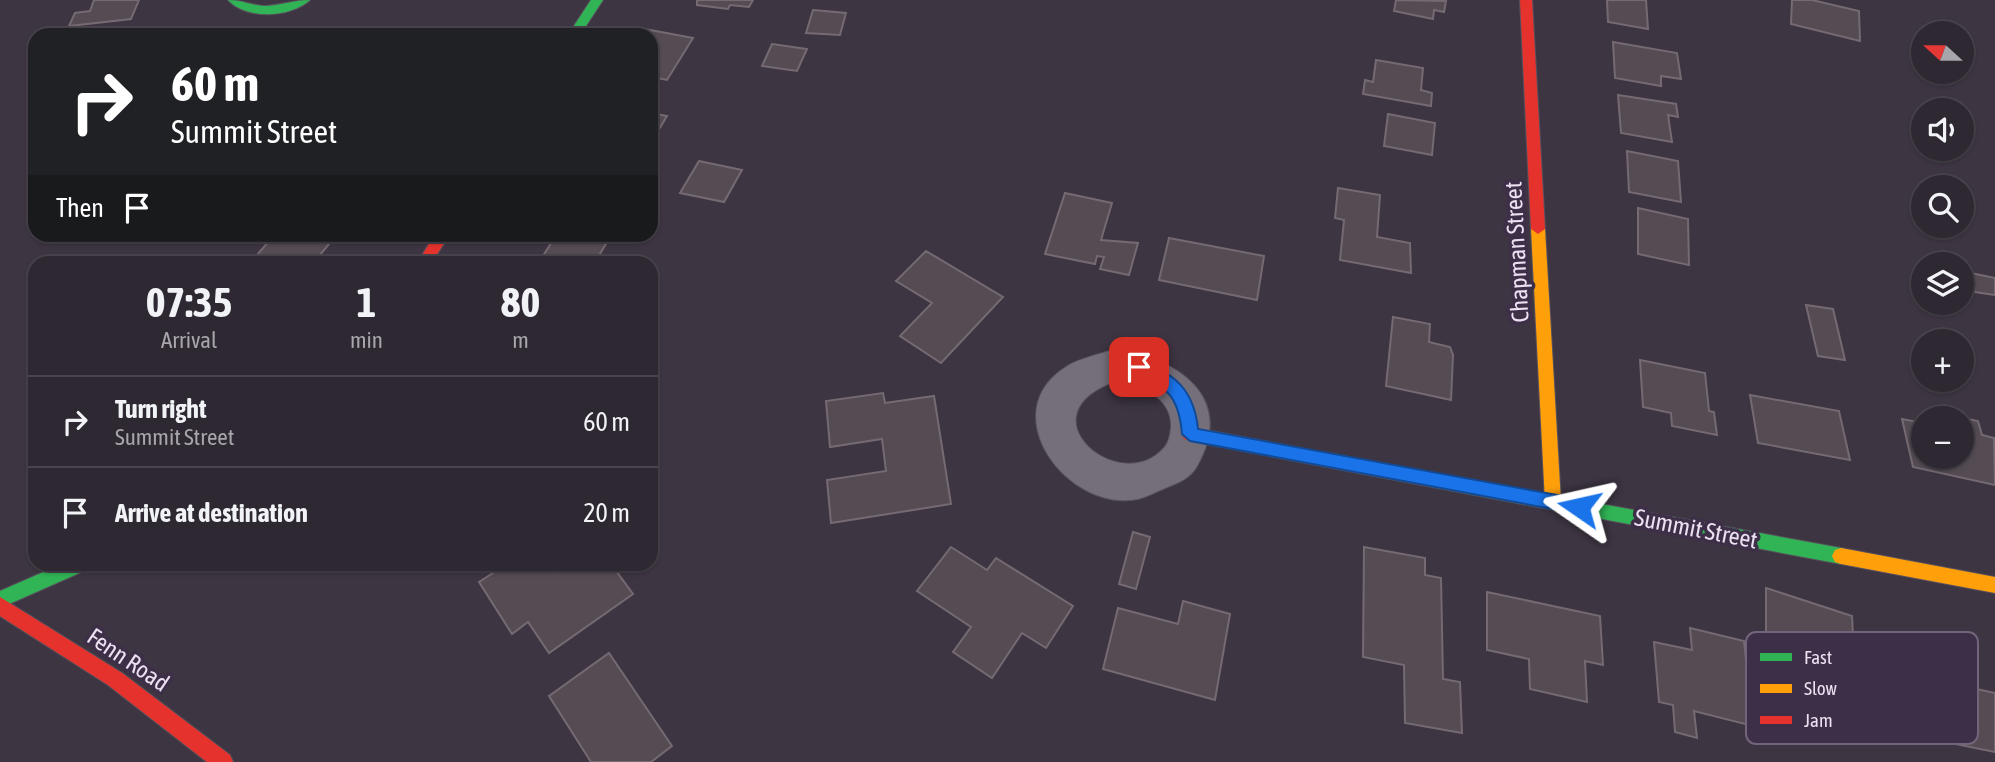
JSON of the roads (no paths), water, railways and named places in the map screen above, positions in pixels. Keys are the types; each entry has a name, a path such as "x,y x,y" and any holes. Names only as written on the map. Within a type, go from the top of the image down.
{"street":[{"path":"234,0 244,8 276,10 304,0"},
{"path":"579,28 597,0"},
{"name":"Chapman Street","path":"1527,0 1553,502"},
{"name":"Summit Street","path":"1190,434 1995,585"},
{"path":"0,600 64,571"},
{"name":"Fenn Road","path":"0,607 92,662 162,710 223,762"}]}
